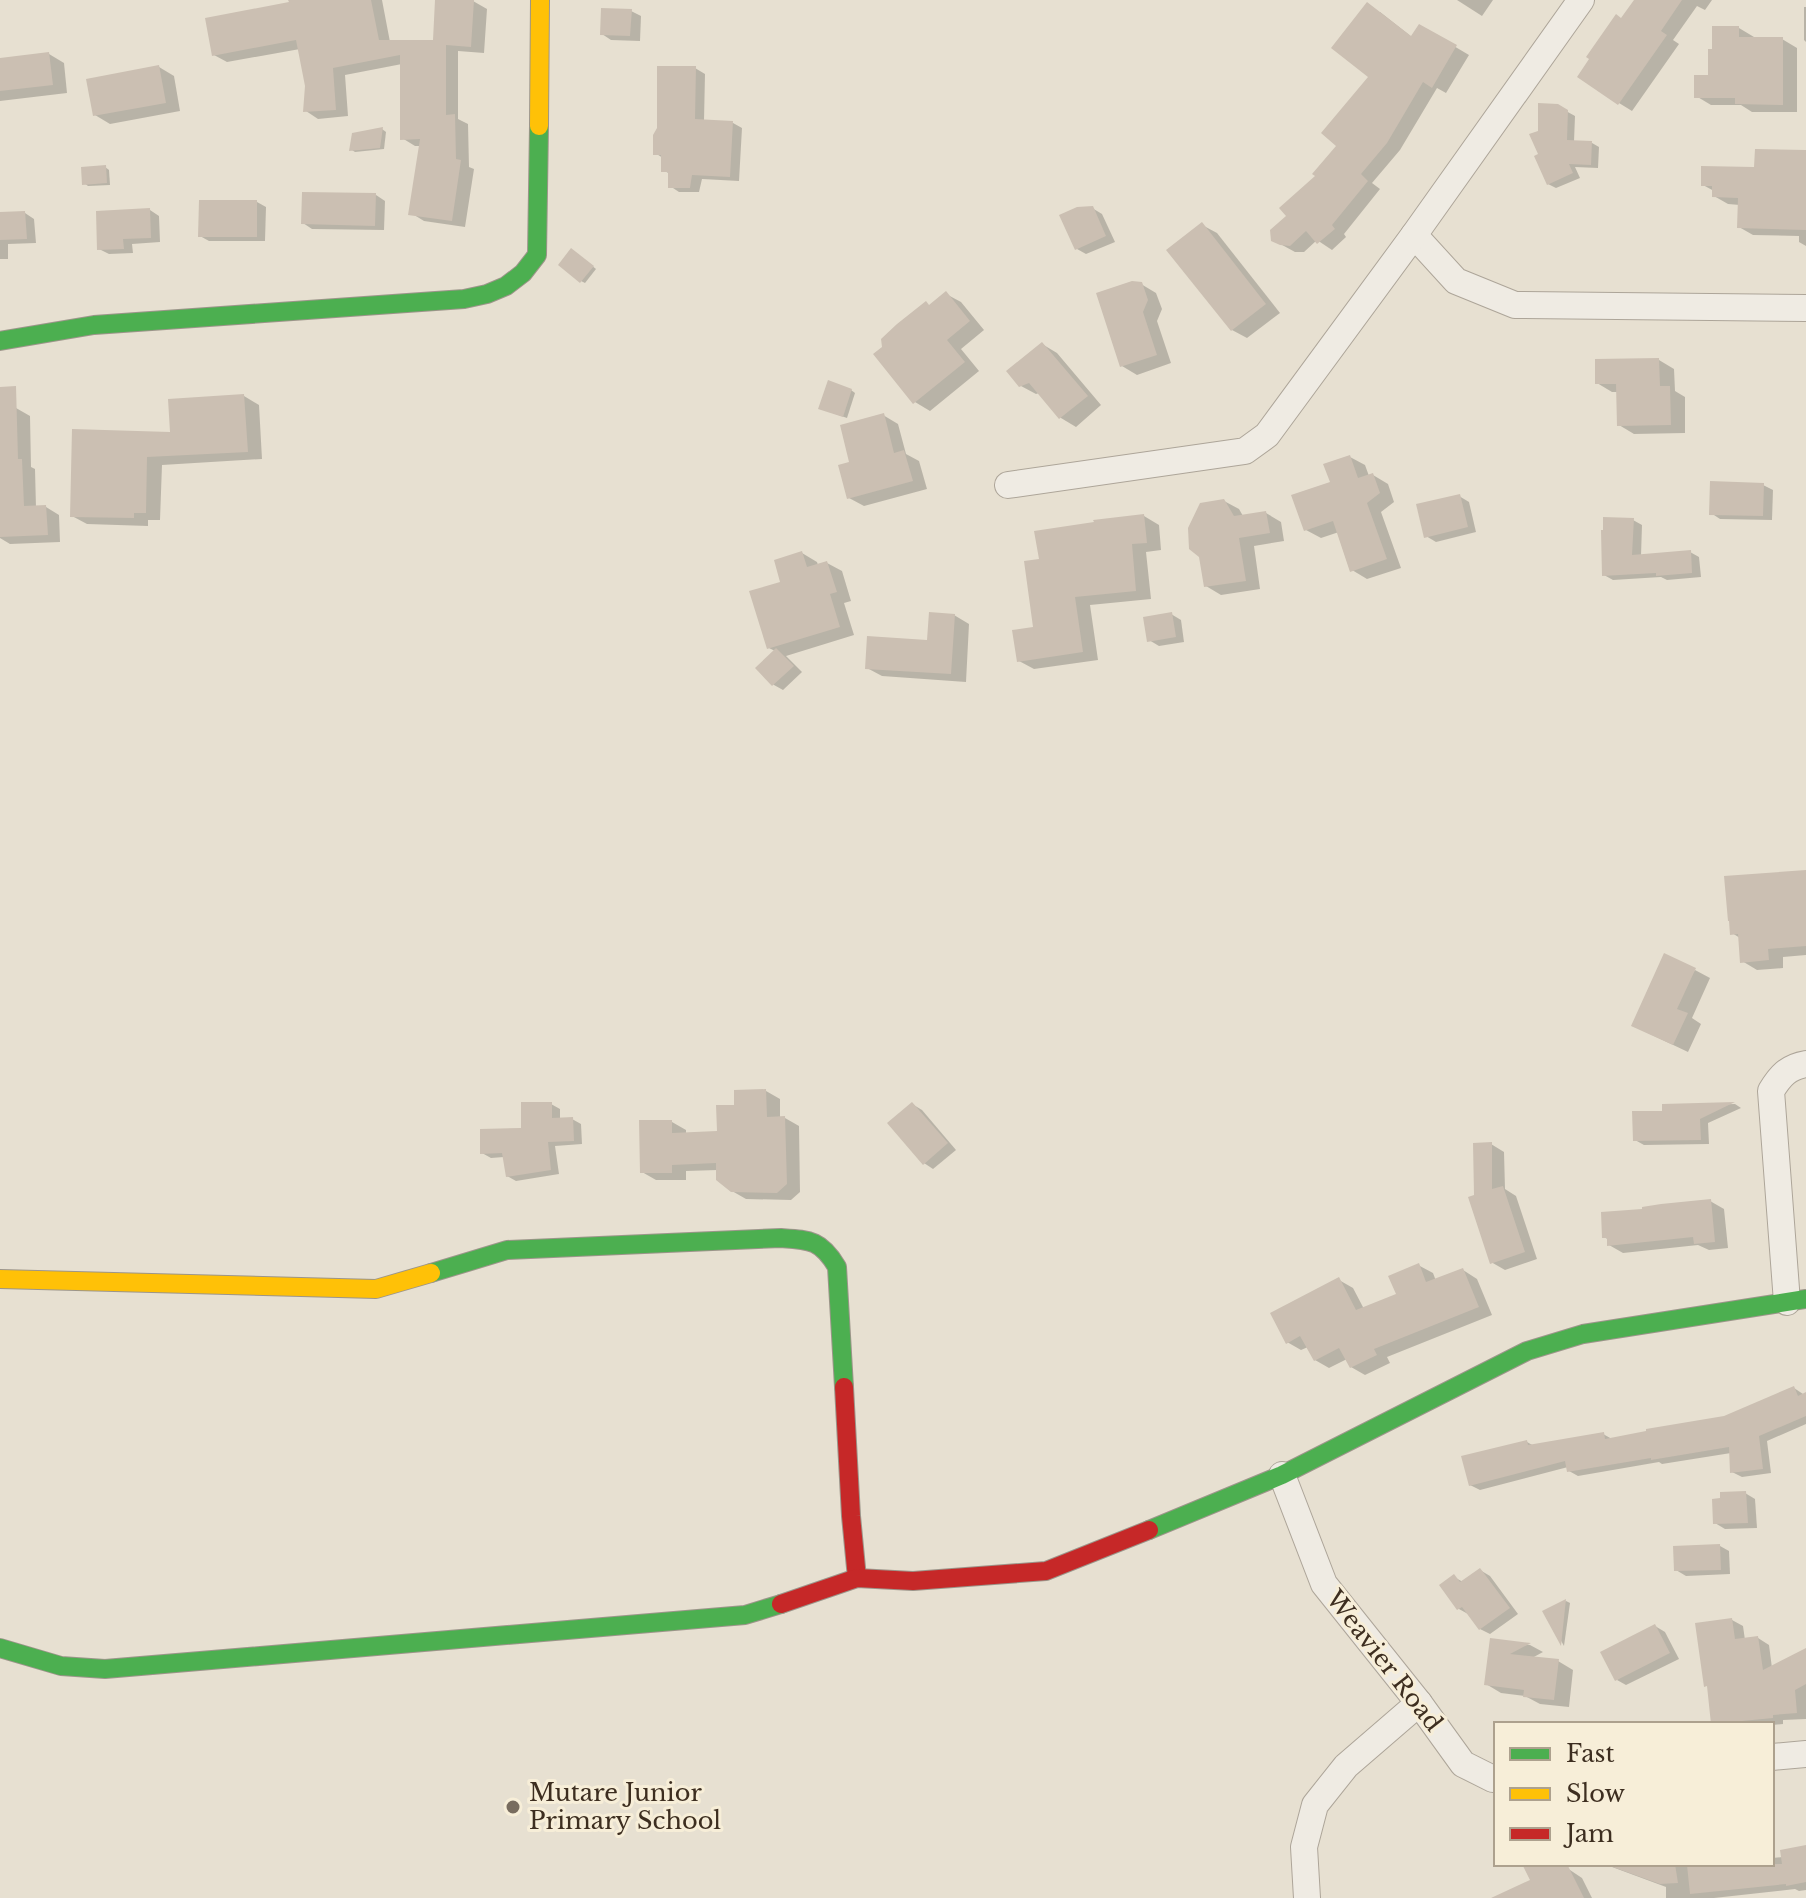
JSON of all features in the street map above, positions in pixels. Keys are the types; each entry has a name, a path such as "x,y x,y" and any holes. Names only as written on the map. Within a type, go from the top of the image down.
{"street":[{"path":"0,341 94,325 464,299 482,296 519,278 537,255 540,0"},
{"path":"1008,485 1245,451 1267,435 1581,0"},
{"path":"1414,235 1456,281 1515,305 1806,308"},
{"path":"0,1648 61,1666 120,1668 745,1615 857,1578 913,1581 1046,1571 1282,1475 1527,1351 1583,1334 1796,1300 1771,1091 1780,1076 1795,1066 1806,1064"},
{"path":"0,1279 376,1289 507,1250 781,1238 811,1240 827,1250 837,1267 857,1578"},
{"name":"Weavier Road","path":"1282,1475 1324,1584 1419,1703 1463,1764 1494,1779"},
{"path":"1307,1898 1304,1847 1315,1805 1346,1766 1419,1703"},
{"path":"1774,1757 1806,1754"}],"building":[{"path":"288,0 371,0 379,40 433,40 435,0 474,0 471,47 446,45 446,115 455,114 456,159 461,160 452,221 408,215 420,139 400,140 400,55 333,68 336,110 303,112 305,86 296,40 212,56 205,18"},
{"path":"1634,0 1682,0 1661,31 1667,35 1618,105 1577,77 1589,59 1586,57 1616,14 1621,18"},
{"path":"1367,2 1411,36 1419,24 1457,45 1432,88 1423,82 1387,143 1361,174 1368,181 1332,225 1335,229 1317,244 1306,231 1290,246 1280,245 1271,241 1270,230 1286,216 1279,208 1315,176 1312,174 1336,146 1321,133 1368,77 1331,48"},
{"path":"601,8 632,9 630,36 600,35"},
{"path":"1712,26 1739,26 1739,37 1783,37 1783,105 1735,104 1735,98 1694,98 1694,75 1708,75"},
{"path":"49,52 53,85 0,91 0,58"},
{"path":"159,65 166,103 93,116 86,79"},
{"path":"657,66 696,66 695,119 733,121 730,177 692,175 690,188 668,188 668,172 661,172 661,155 653,155 653,135 657,128"},
{"path":"1538,103 1558,104 1568,110 1567,140 1592,141 1591,165 1569,164 1573,173 1547,185 1534,156 1538,154 1529,134 1538,131"},
{"path":"383,127 380,148 349,151 352,133"},
{"path":"1755,149 1806,150 1806,230 1737,228 1738,198 1712,197 1712,186 1701,186 1701,166 1754,167"},
{"path":"106,165 107,183 82,185 81,167"},
{"path":"302,192 376,193 375,226 301,224"},
{"path":"199,200 257,200 257,237 198,237"},
{"path":"1093,206 1106,236 1075,250 1059,215 1077,207"},
{"path":"150,208 151,238 123,239 124,249 97,250 96,211"},
{"path":"25,211 27,239 0,240 0,212"},
{"path":"1202,222 1266,304 1231,331 1166,250"},
{"path":"571,248 594,266 580,283 558,265"},
{"path":"1132,281 1142,282 1148,300 1143,312 1157,355 1120,367 1096,293"},
{"path":"946,291 970,321 947,340 965,362 913,404 873,354 882,347 881,339 897,324 926,301 929,305"},
{"path":"1042,342 1088,396 1059,419 1029,383 1019,387 1006,371"},
{"path":"1659,358 1660,386 1670,386 1671,425 1617,426 1616,384 1595,384 1595,359"},
{"path":"828,380 852,389 843,417 818,409"},
{"path":"16,386 18,459 22,459 24,506 46,505 48,535 0,537 0,387"},
{"path":"244,394 248,452 147,457 146,513 134,513 134,518 70,517 72,429 170,432 168,399"},
{"path":"884,413 894,453 904,450 913,481 847,499 838,465 849,462 840,425"},
{"path":"1350,455 1358,478 1373,473 1380,493 1367,503 1387,559 1350,572 1333,521 1304,531 1291,495 1330,482 1323,464"},
{"path":"1710,481 1764,483 1763,516 1709,515"},
{"path":"1460,494 1468,527 1424,538 1416,504"},
{"path":"1224,499 1234,516 1266,511 1270,533 1239,538 1246,581 1204,587 1199,557 1189,549 1188,528 1200,503"},
{"path":"1144,514 1147,543 1132,544 1136,591 1075,597 1083,652 1017,662 1012,630 1033,627 1024,561 1039,559 1034,531"},
{"path":"1603,517 1634,518 1632,555 1691,550 1692,573 1602,576"},
{"path":"802,551 807,567 827,561 837,592 830,594 840,627 767,649 749,591 780,582 774,560"},
{"path":"929,612 955,614 951,674 865,669 867,636 927,640"},
{"path":"1172,612 1176,637 1147,642 1143,617"},
{"path":"776,648 794,666 772,686 755,668"},
{"path":"1806,870 1806,946 1768,949 1769,960 1740,963 1738,934 1730,935 1724,876"},
{"path":"1664,953 1696,968 1677,1009 1688,1013 1673,1045 1631,1026"},
{"path":"766,1089 767,1117 785,1116 787,1184 777,1193 731,1192 716,1180 716,1163 672,1165 672,1173 640,1173 639,1120 672,1120 672,1133 717,1131 716,1105 734,1105 734,1090"},
{"path":"521,1102 552,1102 552,1118 573,1117 574,1141 548,1142 551,1170 506,1177 502,1153 480,1154 480,1129 521,1128"},
{"path":"912,1102 948,1143 923,1165 887,1123"},
{"path":"1735,1102 1700,1119 1701,1140 1633,1141 1632,1111 1662,1111 1662,1104"},
{"path":"1492,1142 1492,1189 1503,1186 1525,1252 1490,1264 1468,1197 1474,1195 1473,1143"},
{"path":"1711,1199 1715,1242 1694,1244 1693,1237 1607,1246 1607,1238 1602,1238 1601,1212"},
{"path":"1419,1263 1426,1282 1463,1268 1479,1307 1374,1349 1377,1355 1350,1368 1339,1348 1314,1361 1300,1336 1286,1344 1270,1313 1339,1277 1356,1310 1396,1294 1388,1276"},
{"path":"1794,1386 1798,1396 1806,1392 1806,1416 1759,1436 1763,1469 1730,1473 1729,1447 1567,1472 1565,1461 1469,1486 1461,1456 1527,1440 1528,1445 1604,1432 1605,1439 1724,1416"},
{"path":"1746,1491 1748,1523 1713,1524 1712,1499 1720,1498 1720,1492"},
{"path":"1720,1544 1721,1570 1674,1571 1673,1546"},
{"path":"1480,1568 1510,1608 1479,1630 1462,1607 1457,1610 1439,1585 1454,1574 1460,1582"},
{"path":"1566,1599 1561,1646 1542,1611"},
{"path":"1732,1618 1735,1639 1758,1636 1763,1670 1806,1648 1806,1684 1795,1690 1797,1713 1773,1715 1773,1718 1711,1722 1695,1623"},
{"path":"1655,1624 1670,1653 1615,1681 1600,1652"},
{"path":"1490,1638 1531,1643 1510,1654 1559,1659 1554,1700 1523,1697 1524,1690 1484,1685"},
{"path":"1806,1845 1806,1882 1690,1894 1687,1866 1774,1866 1782,1864 1780,1850"},
{"path":"1523,1866 1568,1866 1584,1898 1491,1898 1530,1880"},
{"path":"1610,1866 1675,1866 1678,1883 1660,1884"}],"traffic: fast":[{"path":"0,341 94,325 464,299 487,294 506,286 523,273 537,255 539,126"},
{"path":"431,1273 507,1250 781,1238 807,1241 826,1251 837,1267 844,1387"},
{"path":"1149,1530 1282,1475 1527,1351 1583,1334 1806,1299"},
{"path":"0,1648 61,1666 105,1669 745,1615 781,1604"}],"traffic: slow":[{"path":"539,126 540,0"},
{"path":"0,1279 376,1289 431,1273"}],"traffic: jam":[{"path":"844,1387 857,1578"},
{"path":"781,1604 857,1578 913,1581 1046,1571 1149,1530"}],"place":[{"name":"Mutare Junior Primary School","path":"513,1807"}]}
